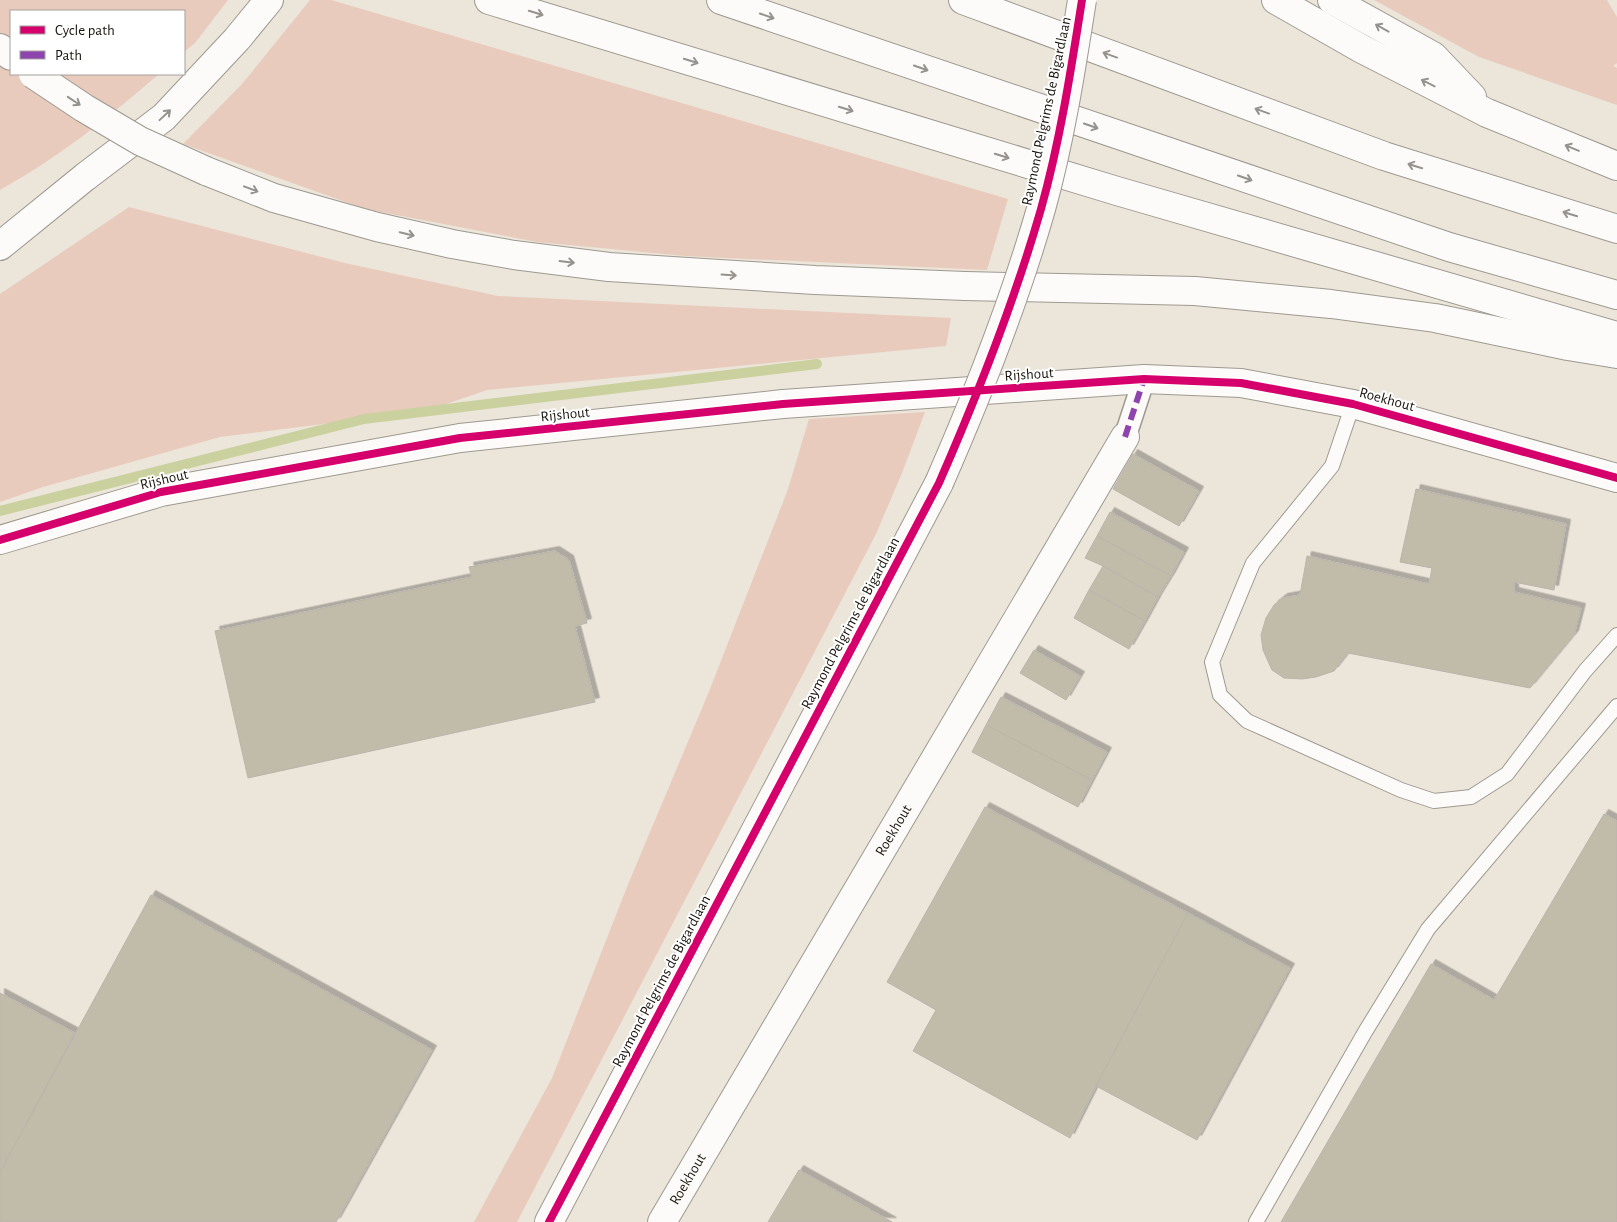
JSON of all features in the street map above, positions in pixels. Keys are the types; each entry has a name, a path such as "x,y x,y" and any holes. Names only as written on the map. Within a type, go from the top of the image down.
{"main road":[{"path":"0,246 85,176 164,117 237,39 269,0"},
{"path":"489,0 1117,191 1617,336"},
{"path":"721,0 1440,244 1617,295"},
{"path":"963,0 1384,156 1617,229"},
{"name":"Raymond Pelgrims de Bigardlaan","path":"549,1222 939,483 974,404 1023,268 1041,207 1055,149 1082,0"},
{"path":"1276,0 1362,49 1487,113 1617,166"},
{"path":"1332,0 1433,56 1487,113"},
{"path":"34,75 84,108 140,141 206,171 274,198 377,227 452,244 609,267 814,280 965,286 1195,291 1332,304 1435,318 1568,346 1617,354"},
{"path":"0,221 85,176"},
{"name":"Roekhout","path":"1144,380 1241,383 1353,404 1617,478"},
{"name":"Rijshout","path":"0,540 162,492 460,438 783,404 1144,380"},
{"name":"Roekhout","path":"662,1222 1124,437"}],"street":[{"path":"1124,437 1144,380"}],"lane":[{"path":"1353,404 1332,466 1253,563 1212,662 1220,695 1247,721 1401,790 1434,801 1471,797 1507,774 1585,671 1617,635"},
{"path":"1256,1222 1365,1032 1428,929 1617,706"}],"shaded area":[{"path":"0,0 228,0 195,43 185,51 185,10 10,10 10,75 158,75 82,136 21,178 0,190"},
{"path":"310,0 331,0 1008,199 987,270 685,256 537,242 365,209 183,144 242,84"},
{"path":"1374,0 1607,0 1617,17 1617,63 1613,66 1617,68 1617,105 1479,57"},
{"path":"129,207 345,263 498,296 951,318 946,346 487,390 426,411 220,437 43,487 0,502 0,294"},
{"path":"925,412 876,534 517,1222 474,1222 552,1078 629,882 708,694 787,492 809,419"}],"building":[{"path":"1133,454 1199,491 1179,526 1113,489"},
{"path":"1416,489 1566,524 1554,590 1514,582 1514,592 1581,608 1574,635 1530,688 1348,653 1334,671 1316,677 1302,679 1284,678 1272,670 1263,650 1261,635 1266,618 1274,605 1283,598 1300,595 1307,556 1429,584 1432,568 1400,562"},
{"path":"1110,512 1184,552 1171,576 1097,536"},
{"path":"1097,536 1171,576 1158,597 1085,558"},
{"path":"555,551 569,560 587,623 575,626 595,702 248,778 215,631 472,577 469,567"},
{"path":"1103,566 1158,597 1145,621 1089,590"},
{"path":"1089,590 1145,621 1129,649 1074,618"},
{"path":"1034,650 1080,676 1066,700 1020,673"},
{"path":"1001,697 1107,752 1092,780 986,725"},
{"path":"986,725 1092,780 1078,807 972,752"},
{"path":"985,807 1188,913 1070,1138 913,1051 936,1010 887,982"},
{"path":"1604,814 1617,821 1617,1222 1281,1222 1431,964 1494,1000"},
{"path":"151,895 432,1050 336,1222 0,1222 0,1172"},
{"path":"1188,913 1290,968 1197,1140 1096,1086"},
{"path":"0,993 75,1033 0,1172"},
{"path":"799,1170 892,1222 768,1222"}],"waterway":[{"path":"0,511 364,419 817,364"}],"marked path":[{"path":"1125,437 1144,379"}],"cycle path":[{"path":"549,1222 939,483 968,416 994,348 1019,279 1041,209 1059,131 1082,0"},
{"path":"0,540 161,492 460,438 783,404 1144,379 1241,383 1353,404 1617,478"}]}
